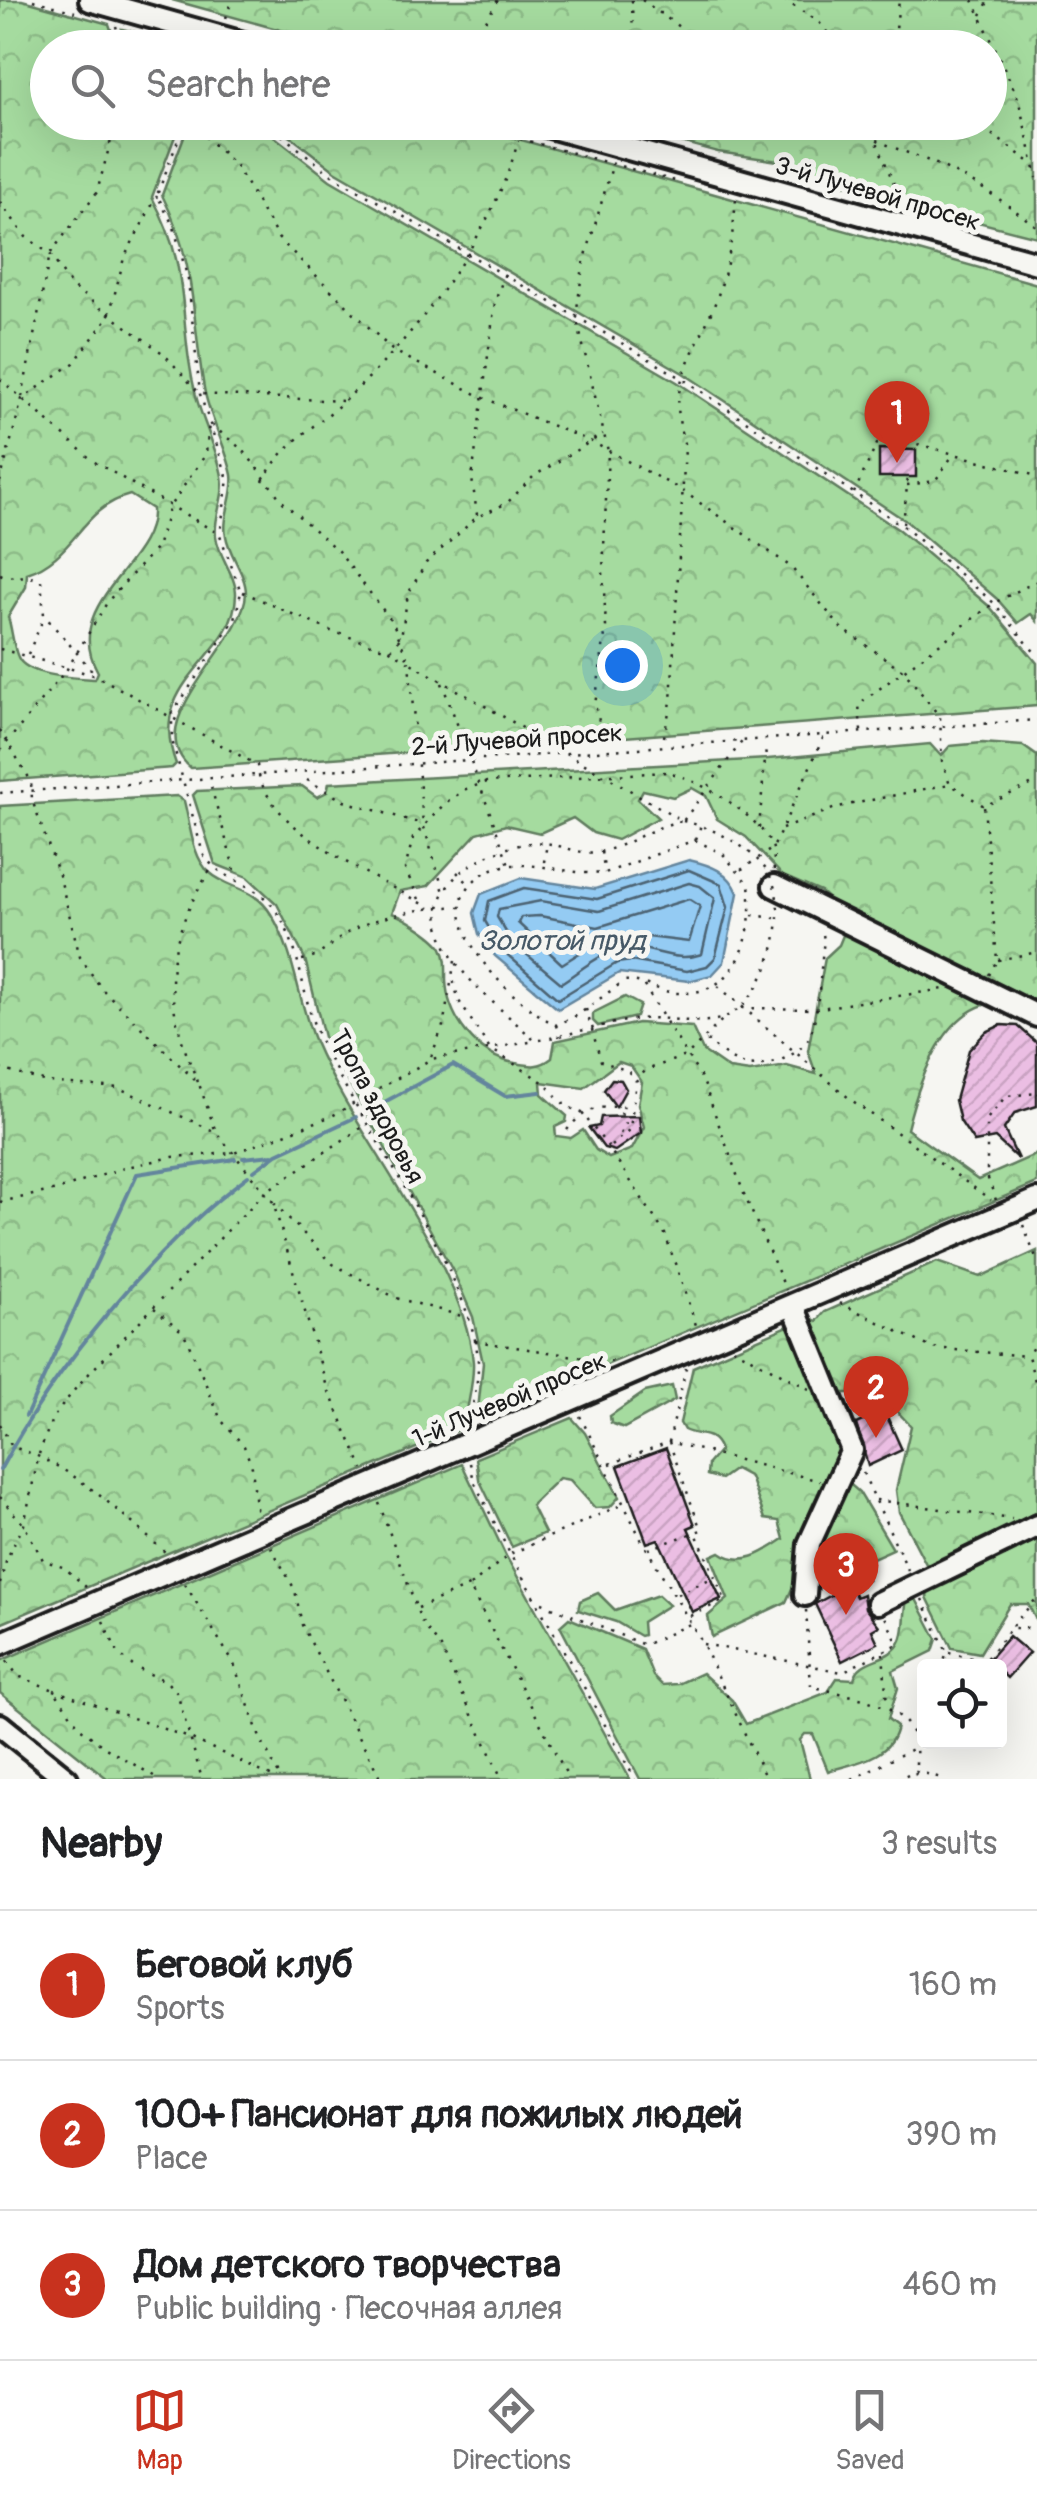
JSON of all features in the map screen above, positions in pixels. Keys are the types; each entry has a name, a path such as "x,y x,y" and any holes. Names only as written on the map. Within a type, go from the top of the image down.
{"street":[{"path":"90,0 198,30"},
{"name":"3-й Лучевой просек","path":"596,140 1037,263"},
{"path":"774,886 1037,1016"},
{"name":"1-й Лучевой просек","path":"2,1650 95,1603 466,1444 793,1305 827,1298 1037,1200"},
{"path":"793,1305 852,1450 809,1544 805,1595"},
{"path":"878,1603 1028,1523"},
{"path":"0,1725 67,1779"}],"path":[{"path":"226,19 232,0"},
{"path":"480,30 498,0"},
{"path":"632,0 633,30"},
{"path":"642,0 683,30"},
{"path":"784,0 825,30"},
{"path":"896,30 899,0"},
{"path":"973,0 986,30"},
{"path":"980,16 988,0"},
{"path":"1007,74 1018,98 1037,178"},
{"path":"0,482 22,399 50,254 98,192 111,140"},
{"path":"22,399 74,364 109,316 124,258 157,196 180,140"},
{"path":"207,140 236,166 278,238 392,350 484,398 608,450 683,491 791,567 841,628 904,671 940,718 942,761 950,784 984,806"},
{"path":"287,140 332,176 680,378 903,526 994,603 1037,655"},
{"path":"263,481 280,450 345,401 470,253 510,171 518,140"},
{"path":"872,140 934,163 994,194 1037,227"},
{"path":"878,140 903,208"},
{"path":"1000,140 1031,163"},
{"path":"604,741 595,705 606,627 603,572 608,450 576,316 583,266 612,165"},
{"path":"157,196 174,228 188,280 200,394 228,478 220,534 241,592 235,619 172,714 172,740 203,854 212,868 191,900 174,958 169,998 180,1040 216,1132 273,1202 334,1264 396,1298 468,1318"},
{"path":"664,737 670,702 685,447 677,401 680,378 727,266 736,196"},
{"path":"0,202 26,236 50,254 72,287 164,354 200,394 345,401"},
{"path":"477,516 472,478 495,302 504,273"},
{"path":"0,379 93,461 220,534"},
{"path":"0,387 8,387"},
{"path":"210,423 244,450 263,481 338,551 401,637 409,662 423,824 444,892"},
{"path":"0,751 67,670 108,601 156,547 170,506 206,454 210,423"},
{"path":"390,650 401,637 408,594 426,563 477,516 507,504 534,476 603,434"},
{"path":"854,493 878,444 917,444 952,457 1037,476"},
{"path":"906,485 935,481 947,470 952,457"},
{"path":"903,526 908,477"},
{"path":"0,574 8,578 23,573 41,580 44,615 28,654"},
{"path":"861,732 859,704 994,603 1037,581"},
{"path":"241,592 390,650 683,821 721,833 756,860 774,886"},
{"path":"44,615 97,676"},
{"path":"0,648 97,676 172,714 257,765 258,784 305,837 430,908"},
{"path":"442,682 477,786 510,866"},
{"name":"2-й Лучевой просек","path":"0,792 1037,720"},
{"path":"0,730 31,781 80,957 101,988 199,1084"},
{"path":"0,1202 57,1190 126,1166 234,1152 354,1103 430,1059 664,1018 708,1022 742,1008 760,988 774,944 773,848 824,734"},
{"path":"535,1042 455,961 443,935 444,892 458,872 503,848 547,844 601,852 683,821 743,740"},
{"path":"759,830 766,748"},
{"path":"420,900 405,870 406,854 423,824 445,803 477,786 667,772 707,787 759,830 773,848"},
{"path":"307,780 344,801 423,824"},
{"path":"984,806 1037,782"},
{"path":"782,829 838,807 950,784"},
{"path":"211,787 237,879"},
{"path":"742,1008 814,1008 955,988 982,988 997,960 984,806"},
{"path":"695,840 702,825"},
{"path":"556,1025 624,981 677,993 717,985 740,958 751,915 749,885 740,870 709,844 695,840 605,873 589,875 544,863 510,866 469,884 460,907 462,930 474,951 543,1018 556,1025 559,1037"},
{"path":"544,863 547,844"},
{"path":"740,870 773,848"},
{"path":"601,852 605,873"},
{"name":"Тропа здоровья","path":"212,868 237,879 274,907 300,960 319,1039 450,1274 468,1318 478,1364 466,1444 474,1481 510,1554 541,1603 635,1779"},
{"path":"458,872 469,884"},
{"path":"706,1040 726,1057 747,1065 768,1064 797,1052 810,1036 824,940 808,901"},
{"path":"300,960 326,953 356,928 430,908 460,907"},
{"path":"751,915 775,918"},
{"path":"997,960 1037,952"},
{"path":"430,1059 446,1010 455,961"},
{"path":"452,976 466,1015 489,1048 543,1082 566,1106 582,1113 609,1148 665,1234 690,1311"},
{"path":"717,985 850,1098 998,1205 987,1176 987,1119 1006,1096 1037,1092"},
{"path":"643,986 703,1080 744,1194 793,1305"},
{"path":"586,1008 601,1061 628,1071 636,1080"},
{"path":"609,1148 630,1129 629,1106 636,1080 646,1070 688,1055 725,1017"},
{"path":"0,1069 47,1082 119,1088 216,1132"},
{"path":"566,1130 582,1113 599,1105 629,1106"},
{"path":"620,1134 625,1124 621,1106"},
{"path":"0,1584 6,1558 24,1525 38,1454 52,1420 79,1384 265,1192 367,1124"},
{"path":"273,1202 327,1387 418,1608 502,1779"},
{"path":"1021,1222 1037,1261"},
{"path":"827,1298 932,1348 1028,1356"},
{"path":"717,1337 832,1402"},
{"path":"1037,1339 1028,1356 1037,1388"},
{"path":"474,1340 624,1364"},
{"path":"648,1550 702,1530 669,1442 689,1349"},
{"path":"572,1400 648,1550 689,1616 766,1779"},
{"path":"0,1424 12,1447 38,1454 78,1480 170,1556"},
{"path":"607,1465 669,1442 836,1484"},
{"path":"852,1450 947,1652 944,1659"},
{"path":"0,1498 24,1525 43,1560 82,1581 118,1653 134,1666 166,1681 176,1694 202,1779"},
{"path":"875,1500 1028,1523"},
{"path":"418,1608 469,1586 510,1554 624,1504"},
{"path":"689,1616 726,1600 695,1532"},
{"path":"861,1567 805,1595 811,1686 887,1708 902,1718 916,1747"},
{"path":"677,1594 715,1576"},
{"path":"182,1580 234,1664 279,1779"},
{"path":"469,1586 569,1779"},
{"path":"985,1659 1037,1598"},
{"path":"541,1603 644,1645 692,1623"},
{"path":"1011,1628 1037,1628"},
{"path":"703,1644 842,1672 898,1644"},
{"path":"2,1650 18,1676 192,1739 279,1779"},
{"path":"883,1652 887,1708"},
{"path":"947,1652 975,1659"},
{"path":"54,1690 80,1728 159,1779"},
{"path":"916,1779 917,1744"},
{"path":"852,1779 916,1747"},
{"path":"896,1779 916,1771 944,1779"},
{"path":"865,1779 868,1774"}],"green space":[{"path":"0,0 22,0 109,24 111,30 30,30 30,140 174,140 152,197 173,249 190,369 222,476 216,536 236,594 232,617 222,636 181,690 172,711 169,735 176,764 172,768 0,781","holes":["130,495 152,509 149,529 99,605 91,625 89,647 98,672 95,679 54,675 23,664 16,653 8,617 26,587 27,573 56,556 113,501"]},
{"path":"172,0 1037,0 1037,237 884,198 778,161 718,152 674,140 1007,140 1007,30 281,30"},
{"path":"183,140 279,140 330,180 677,382 899,530 990,607 1037,663 1037,706 557,742 539,739 531,744 191,768 177,750 176,729 197,683 241,614 246,593 226,536 232,475 206,399 181,243 162,195"},
{"path":"295,140 521,140 1037,284 1037,621 1031,614 1018,623 997,599 906,521 683,373 335,171"},
{"path":"930,744 941,756 950,746 1023,746 1037,756 1037,1010 998,1002 978,1007 962,1018 947,1033 926,1070 907,1129 978,1180 1037,1154 1037,1183 481,1418 478,1410 483,1363 473,1317 454,1273 324,1037 305,959 277,904 248,877 215,864 193,795 197,791 302,786 317,797 327,792 329,783 768,759","holes":["692,788 706,796 717,819 746,837 783,876 821,892 839,909 846,928 839,945 825,958 808,1051 816,1074 787,1066 750,1072 729,1069 703,1051 692,1027 638,1023 555,1041 552,1058 535,1065 501,1059 477,1044 452,1008 442,948 419,928 392,913 400,891 428,886 477,833 506,825 540,833 573,818 593,833 617,840 658,818 638,799 643,790 673,797","619,1062 631,1066 642,1082 638,1104 644,1127 632,1149 609,1158 596,1150 583,1130 571,1138 556,1136 555,1127 566,1122 567,1116 542,1094 541,1082 584,1088"]},
{"path":"177,796 184,801 203,866 217,878 257,898 271,914 286,945 315,1042 450,1283 465,1323 473,1362 465,1422 459,1430 0,1624 0,806"},
{"path":"625,997 640,1005 636,1017 598,1026 593,1021 593,1013"},
{"path":"1037,1251 1037,1512 971,1553 942,1564 926,1564 899,1512 896,1490 911,1426 893,1407 882,1384 862,1393 840,1393 830,1381 819,1383 815,1394 827,1412 837,1441 837,1473 859,1492 893,1549 804,1589 795,1582 786,1602 712,1637 708,1616 728,1599 711,1556 720,1552 745,1558 784,1539 779,1521 765,1519 750,1477 735,1469 721,1479 707,1475 708,1464 720,1450 717,1443 684,1430 680,1423 693,1367 809,1317 817,1321 825,1312 937,1262 980,1277"},
{"path":"672,1386 675,1400 624,1428 611,1423 610,1416 645,1392"},
{"path":"572,1418 585,1433 619,1497 610,1507 595,1508 570,1480 559,1478 531,1505 545,1533 512,1547 479,1479 476,1458"},
{"path":"462,1464 506,1556 630,1779 108,1779 0,1693 0,1661"},
{"path":"1037,1538 1037,1622 1028,1604 1010,1604 980,1653 952,1648 927,1597 928,1590"},
{"path":"598,1593 615,1610 658,1595 669,1605 642,1622 640,1636 616,1622 578,1610 580,1601"},
{"path":"916,1599 937,1639 933,1651 893,1671 898,1688 888,1719 897,1726 894,1737 871,1758 828,1771 813,1734 805,1734 800,1740 810,1779 640,1779 560,1626 569,1618 642,1649 653,1676 662,1685 678,1684 702,1673 732,1700 746,1724 828,1692 837,1678 854,1679 861,1667 892,1652 902,1636 907,1600"}],"water":[{"name":"Золотой пруд","path":"689,860 724,874 738,893 724,962 712,975 689,981 619,973 558,1009 495,956 479,934 474,913 481,894 521,878 595,889"}],"building":[{"path":"879,449 916,450 916,477 879,477"},
{"path":"1001,1025 1018,1026 1037,1043 1037,1106 1015,1113 1004,1129 1018,1159 995,1138 974,1142 960,1121 955,1100 969,1050 986,1032"},
{"path":"612,1079 621,1080 626,1089 616,1107 604,1090"},
{"path":"639,1116 641,1133 615,1151 604,1148 589,1128 599,1126 601,1117"},
{"path":"880,1401 902,1450 868,1466 856,1424 867,1419 862,1409"},
{"path":"666,1448 695,1525 688,1528 721,1599 692,1612 658,1539 647,1543 618,1466"},
{"path":"850,1585 856,1597 863,1594 865,1608 879,1626 872,1630 878,1643 842,1661 815,1604"},
{"path":"1009,1636 1029,1653 1007,1678 1007,1659 989,1659"}],"waterway":[{"path":"366,1112 453,1065 505,1096 540,1092"},
{"path":"254,1171 277,1154 356,1117"},
{"path":"243,1158 273,1155"},
{"path":"26,1416 137,1174 235,1159"},
{"path":"0,1470 48,1391 109,1311 178,1237 248,1176"}],"place":[{"name":"Беговой клуб","path":"897,463"},
{"name":"100+ Пансионат для пожилых людей","path":"876,1438"},
{"name":"Дом детского творчества","path":"846,1615"}]}
